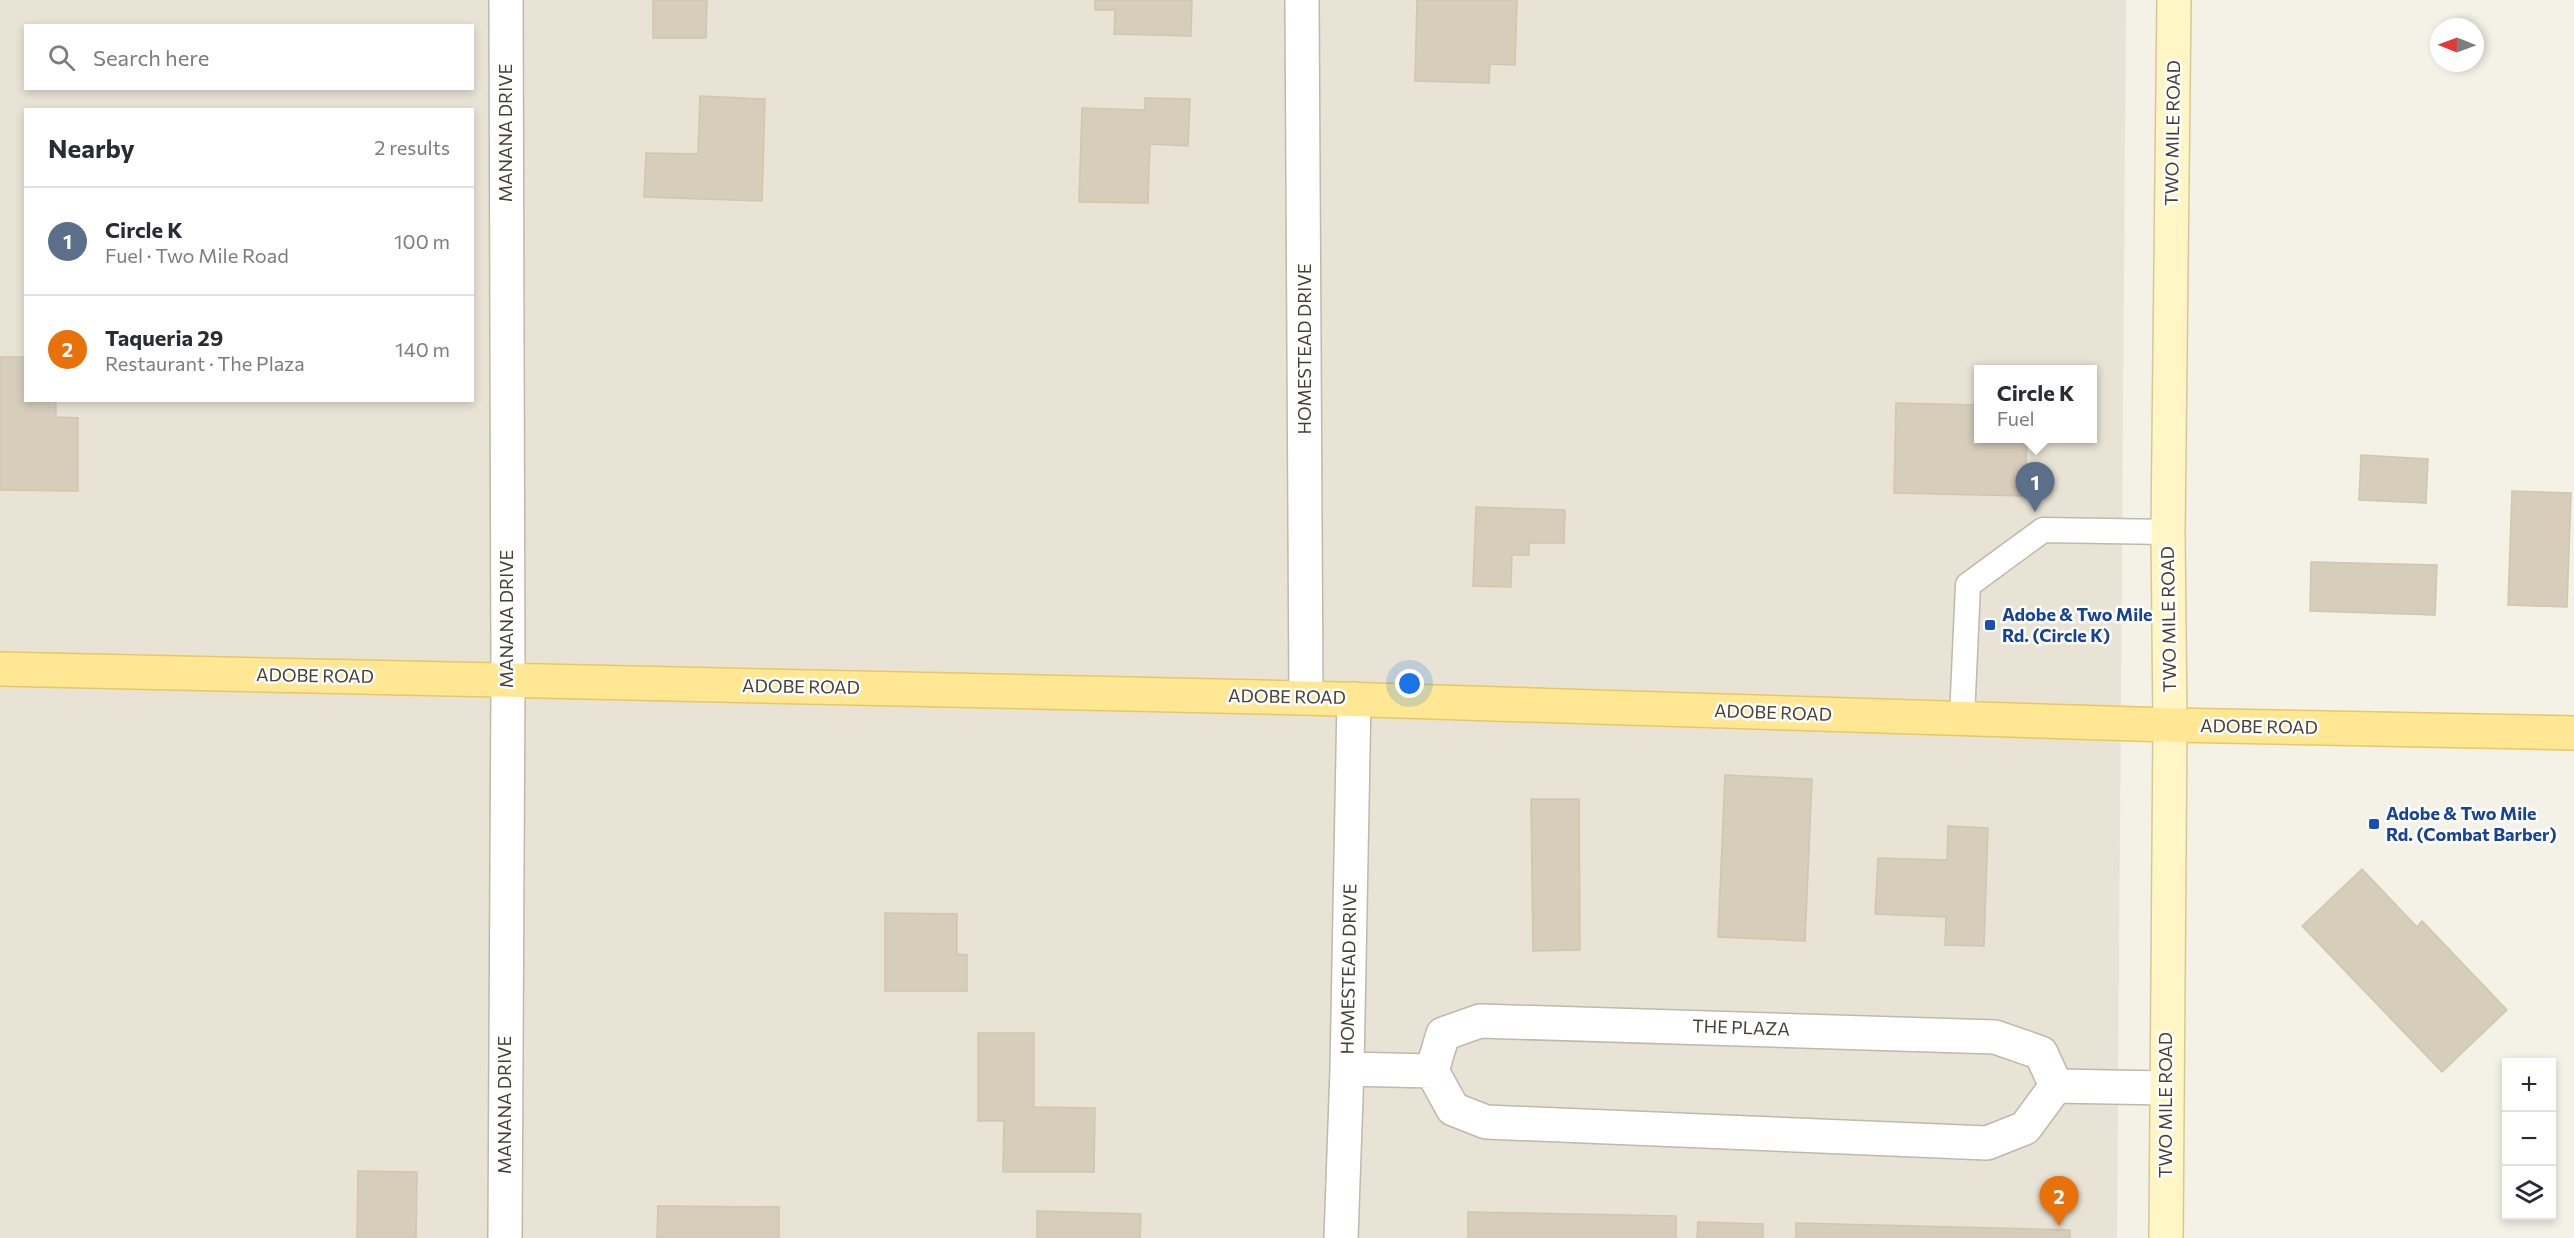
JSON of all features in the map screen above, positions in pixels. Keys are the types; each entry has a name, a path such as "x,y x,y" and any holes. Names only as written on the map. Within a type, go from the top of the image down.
{"main road":[{"name":"ADOBE ROAD","path":"0,669 1354,699 2170,725 2574,733"}],"street":[{"name":"MANANA DRIVE","path":"505,1238 508,680 506,0"},
{"name":"HOMESTEAD DRIVE","path":"1302,0 1306,698"},
{"name":"TWO MILE ROAD","path":"2166,1238 2165,1088 2170,725 2168,532 2174,0"},
{"name":"HOMESTEAD DRIVE","path":"1341,1238 1347,1069 1354,699"},
{"name":"THE PLAZA","path":"1432,1071 1443,1034 1480,1021 1995,1037 2041,1053 2056,1086"},
{"path":"1347,1069 1432,1071 1453,1109 1486,1122 1987,1143 2025,1128 2056,1086 2165,1088"}],"lane":[{"path":"1962,718 1968,585 2043,530 2168,532"}],"shaded area":[{"path":"0,0 2126,0 2117,1238 0,1238"}],"building":[{"path":"653,0 707,0 706,38 653,38"},
{"path":"1095,0 1192,0 1191,36 1114,34 1115,10 1095,10"},
{"path":"1417,0 1517,0 1515,65 1490,64 1489,83 1415,81"},
{"path":"700,96 765,99 762,201 644,197 646,153 698,154"},
{"path":"1145,98 1190,99 1188,146 1150,144 1148,203 1079,202 1082,108 1145,110"},
{"path":"0,357 24,357 24,402 56,402 56,417 78,418 78,491 0,490"},
{"path":"1896,403 1974,405 1974,443 2027,443 2025,496 1894,493"},
{"path":"2361,455 2428,459 2426,503 2359,500"},
{"path":"2512,491 2571,493 2567,607 2508,605"},
{"path":"1476,507 1565,510 1564,543 1529,543 1529,555 1512,555 1511,587 1473,586"},
{"path":"2311,562 2437,565 2435,615 2310,611"},
{"path":"1725,775 1812,779 1805,941 1718,937"},
{"path":"1531,799 1579,799 1580,950 1533,951"},
{"path":"1948,826 1988,828 1984,946 1945,945 1946,917 1875,914 1878,858 1947,860"},
{"path":"2362,869 2417,927 2422,921 2507,1010 2442,1072 2302,926"},
{"path":"885,913 957,914 957,954 967,955 967,991 885,991"},
{"path":"978,1033 1034,1033 1034,1107 1095,1108 1094,1172 1003,1172 1004,1121 978,1121"},
{"path":"358,1171 417,1172 416,1238 357,1238"},
{"path":"658,1206 779,1207 779,1238 657,1238"},
{"path":"1037,1211 1141,1214 1140,1238 1037,1238"},
{"path":"1468,1212 1676,1216 1676,1238 1468,1238"},
{"path":"1698,1222 1763,1224 1763,1238 1697,1238"},
{"path":"1796,1223 2070,1230 2070,1238 1796,1238"}],"place":[{"name":"Circle K","path":"2035,512"},
{"name":"Adobe & Two Mile Rd. (Circle K)","path":"1990,625"},
{"name":"Adobe & Two Mile Rd. (Combat Barber)","path":"2374,824"},
{"name":"Taqueria 29","path":"2059,1226"}]}
